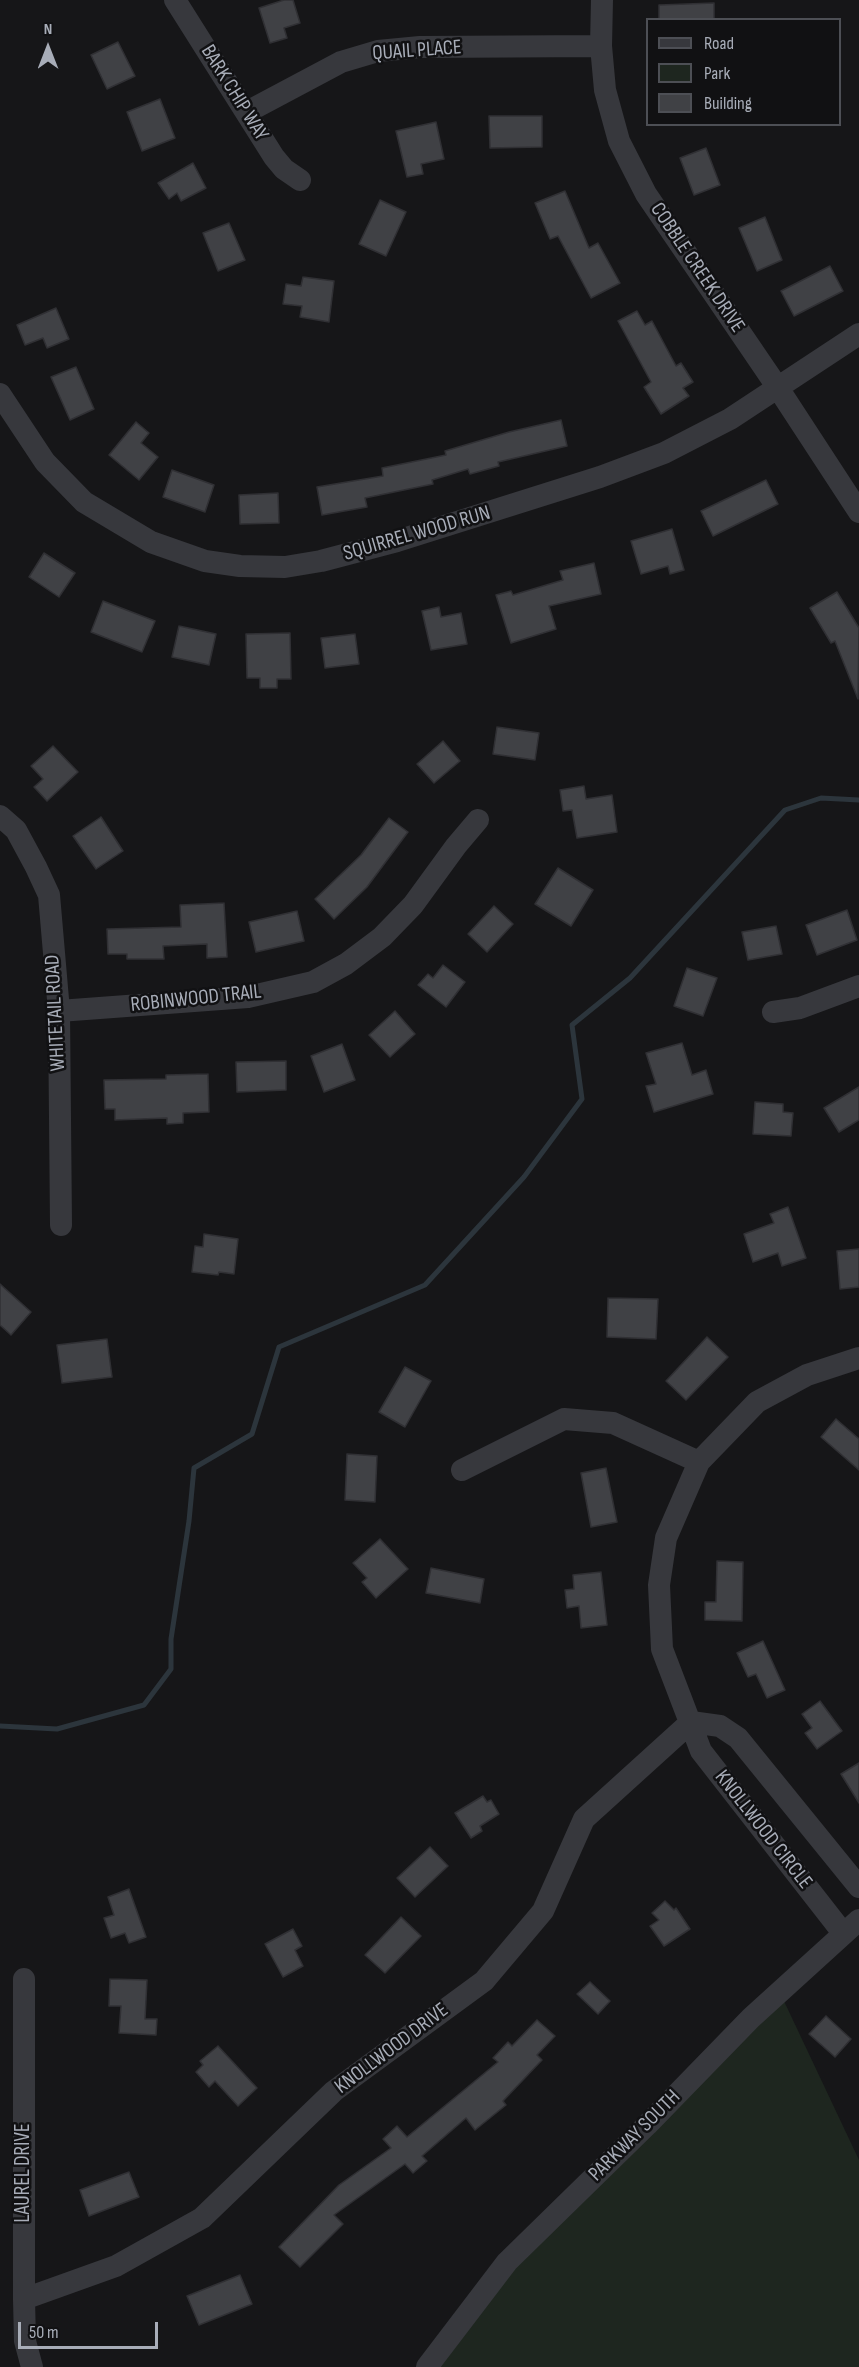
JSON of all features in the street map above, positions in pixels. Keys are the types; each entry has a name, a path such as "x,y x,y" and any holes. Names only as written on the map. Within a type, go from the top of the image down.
{"street":[{"name":"BARK CHIP WAY","path":"175,0 274,157 284,169 300,180"},
{"name":"COBBLE CREEK DRIVE","path":"602,0 601,46 605,90 619,141 635,173 646,194 859,512"},
{"name":"QUAIL PLACE","path":"247,112 341,62 378,51 420,47 601,46"},
{"name":"SQUIRREL WOOD RUN","path":"0,394 45,462 84,502 93,508 151,542 205,561 240,566 285,567 321,561 397,541 600,477 664,453 730,419 859,334"},
{"name":"WHITETAIL ROAD","path":"0,816 16,830 49,896 59,1011 61,1225"},
{"name":"ROBINWOOD TRAIL","path":"59,1011 248,997 313,982 346,964 382,937 413,905 478,820"},
{"path":"773,1012 800,1008 859,986"},
{"name":"KNOLLWOOD CIRCLE","path":"855,1924 701,1750 662,1648 659,1585 666,1538 699,1462 757,1402 807,1375 859,1358"},
{"path":"462,1470 564,1419 613,1423 699,1462"},
{"name":"KNOLLWOOD CIRCLE","path":"691,1722 720,1726 738,1738 859,1887"},
{"name":"KNOLLWOOD DRIVE","path":"24,2299 116,2266 202,2218 334,2091 483,1981 543,1911 584,1819 691,1722"},
{"name":"PARKWAY SOUTH","path":"427,2367 507,2262 647,2125 751,2018 855,1924"},
{"name":"LAUREL DRIVE","path":"24,1979 24,2299 25,2341 32,2367"}],"green space":[{"path":"783,1999 859,2160 859,2367 428,2367 501,2253"}],"building":[{"path":"284,0 293,0 300,23 284,28 287,38 270,43 259,8"},
{"path":"714,3 714,18 659,18 659,5"},
{"path":"118,42 135,76 107,89 91,55"},
{"path":"160,99 175,138 142,151 127,112"},
{"path":"489,116 542,116 542,147 490,148"},
{"path":"436,122 444,159 421,164 423,174 407,177 396,131"},
{"path":"706,148 720,185 694,195 680,158"},
{"path":"193,163 206,188 181,201 177,193 169,199 158,183"},
{"path":"565,191 589,248 598,243 620,283 591,298 558,236 550,239 535,203"},
{"path":"380,200 406,212 386,256 359,244"},
{"path":"765,217 782,260 757,271 739,228"},
{"path":"229,223 245,260 218,271 203,233"},
{"path":"830,266 843,291 794,316 781,291"},
{"path":"303,277 334,281 329,322 300,317 302,306 283,304 286,284 301,286"},
{"path":"56,308 69,339 47,348 43,338 25,345 17,325"},
{"path":"637,311 645,325 652,321 676,366 681,363 693,382 683,388 689,396 661,414 644,387 651,382 618,321"},
{"path":"76,367 94,409 70,420 51,377"},
{"path":"561,420 567,446 498,462 499,466 470,474 468,469 432,480 433,484 365,498 367,507 322,515 317,487 383,476 382,468 446,455 445,451 509,432"},
{"path":"136,422 149,433 141,443 158,457 139,480 109,455"},
{"path":"172,470 214,485 205,512 163,497"},
{"path":"766,480 778,504 713,536 701,511"},
{"path":"278,493 279,523 240,524 239,495"},
{"path":"672,529 684,570 670,574 668,566 641,574 631,541"},
{"path":"44,553 75,573 59,597 29,577"},
{"path":"594,563 601,594 549,606 556,629 511,643 496,595 511,591 513,595 563,580 560,571"},
{"path":"837,592 859,628 858,699 835,641 831,643 810,608"},
{"path":"103,601 155,621 142,652 91,632"},
{"path":"439,607 441,617 461,613 467,644 431,650 422,611"},
{"path":"179,626 216,634 209,665 172,657"},
{"path":"290,633 291,679 277,679 277,688 260,688 260,678 247,678 246,634"},
{"path":"355,634 359,664 325,668 321,638"},
{"path":"497,727 539,733 535,760 493,754"},
{"path":"443,741 460,761 434,783 417,764"},
{"path":"53,746 78,772 47,801 34,787 43,779 31,766"},
{"path":"584,786 586,799 612,795 617,832 577,838 572,810 563,811 560,790"},
{"path":"101,817 123,851 96,869 73,836"},
{"path":"389,818 408,832 367,887 334,919 315,899 361,855"},
{"path":"558,868 593,890 571,926 535,904"},
{"path":"224,903 227,957 207,958 207,944 163,946 164,959 127,959 127,954 108,954 107,929 181,927 180,905"},
{"path":"494,906 513,924 487,952 468,934"},
{"path":"847,910 857,940 817,955 806,925"},
{"path":"297,911 304,941 256,952 249,922"},
{"path":"776,926 782,954 748,960 742,932"},
{"path":"443,965 465,982 446,1007 418,985 428,974 433,978"},
{"path":"687,968 717,978 703,1016 674,1006"},
{"path":"395,1011 415,1034 390,1057 369,1035"},
{"path":"682,1043 692,1075 706,1070 713,1094 654,1112 646,1086 656,1084 646,1053"},
{"path":"342,1044 355,1080 324,1092 311,1056"},
{"path":"286,1061 286,1090 237,1092 236,1062"},
{"path":"208,1074 209,1112 183,1113 183,1123 167,1124 167,1118 115,1120 115,1109 105,1109 104,1080 166,1079 166,1075"},
{"path":"859,1087 859,1120 839,1132 824,1108"},
{"path":"755,1102 783,1104 783,1112 793,1113 791,1136 753,1134"},
{"path":"788,1207 806,1258 782,1266 778,1253 753,1262 744,1234 774,1223 770,1214"},
{"path":"204,1234 238,1239 234,1274 192,1272 195,1246 203,1247"},
{"path":"859,1249 859,1287 840,1289 837,1251"},
{"path":"0,1284 31,1312 11,1335 0,1325"},
{"path":"608,1298 658,1299 656,1339 607,1337"},
{"path":"707,1337 728,1357 686,1400 666,1381"},
{"path":"107,1339 112,1377 62,1383 57,1345"},
{"path":"405,1367 431,1381 405,1427 379,1412"},
{"path":"836,1419 859,1439 859,1470 821,1437"},
{"path":"347,1454 377,1456 375,1502 345,1500"},
{"path":"606,1468 617,1522 591,1527 581,1473"},
{"path":"380,1539 408,1569 376,1598 362,1582 367,1578 353,1563"},
{"path":"717,1561 743,1562 742,1621 705,1620 705,1602 716,1602"},
{"path":"431,1568 484,1579 480,1603 426,1593"},
{"path":"601,1572 607,1625 581,1628 579,1606 567,1608 565,1590 574,1589 573,1575"},
{"path":"763,1641 785,1690 767,1698 756,1674 748,1677 737,1653"},
{"path":"820,1701 842,1731 817,1749 805,1733 812,1728 802,1714"},
{"path":"859,1763 859,1803 841,1774"},
{"path":"483,1796 487,1802 491,1800 499,1814 480,1826 482,1831 471,1838 455,1813"},
{"path":"430,1847 448,1866 415,1897 397,1878"},
{"path":"129,1889 146,1937 129,1943 125,1933 111,1938 104,1918 114,1915 108,1897"},
{"path":"665,1901 674,1910 676,1908 690,1929 664,1946 650,1926 659,1920 652,1913"},
{"path":"401,1917 421,1936 385,1973 365,1955"},
{"path":"293,1929 302,1946 295,1950 303,1966 283,1977 265,1944"},
{"path":"110,1979 147,1980 145,2019 157,2019 156,2035 119,2033 121,2006 109,2006"},
{"path":"590,1982 610,2001 598,2014 577,1994"},
{"path":"826,2016 851,2039 835,2057 809,2034"},
{"path":"537,2020 555,2036 537,2055 542,2060 503,2101 506,2105 475,2130 466,2118 422,2156 427,2161 413,2173 405,2164 334,2215 343,2224 300,2267 279,2247 339,2185 391,2148 383,2139 397,2126 407,2137 498,2062 493,2058 508,2042 512,2046"},
{"path":"218,2046 257,2088 238,2106 215,2081 209,2087 196,2072 203,2065 200,2061"},
{"path":"129,2172 139,2197 89,2216 80,2190"},
{"path":"240,2275 252,2304 199,2325 187,2296"}],"waterway":[{"path":"0,1726 57,1729 144,1705 171,1669 171,1639 189,1521 194,1468 252,1434 279,1347 425,1285 524,1177 582,1099 572,1025 630,978 785,810 821,798 859,800"}]}
